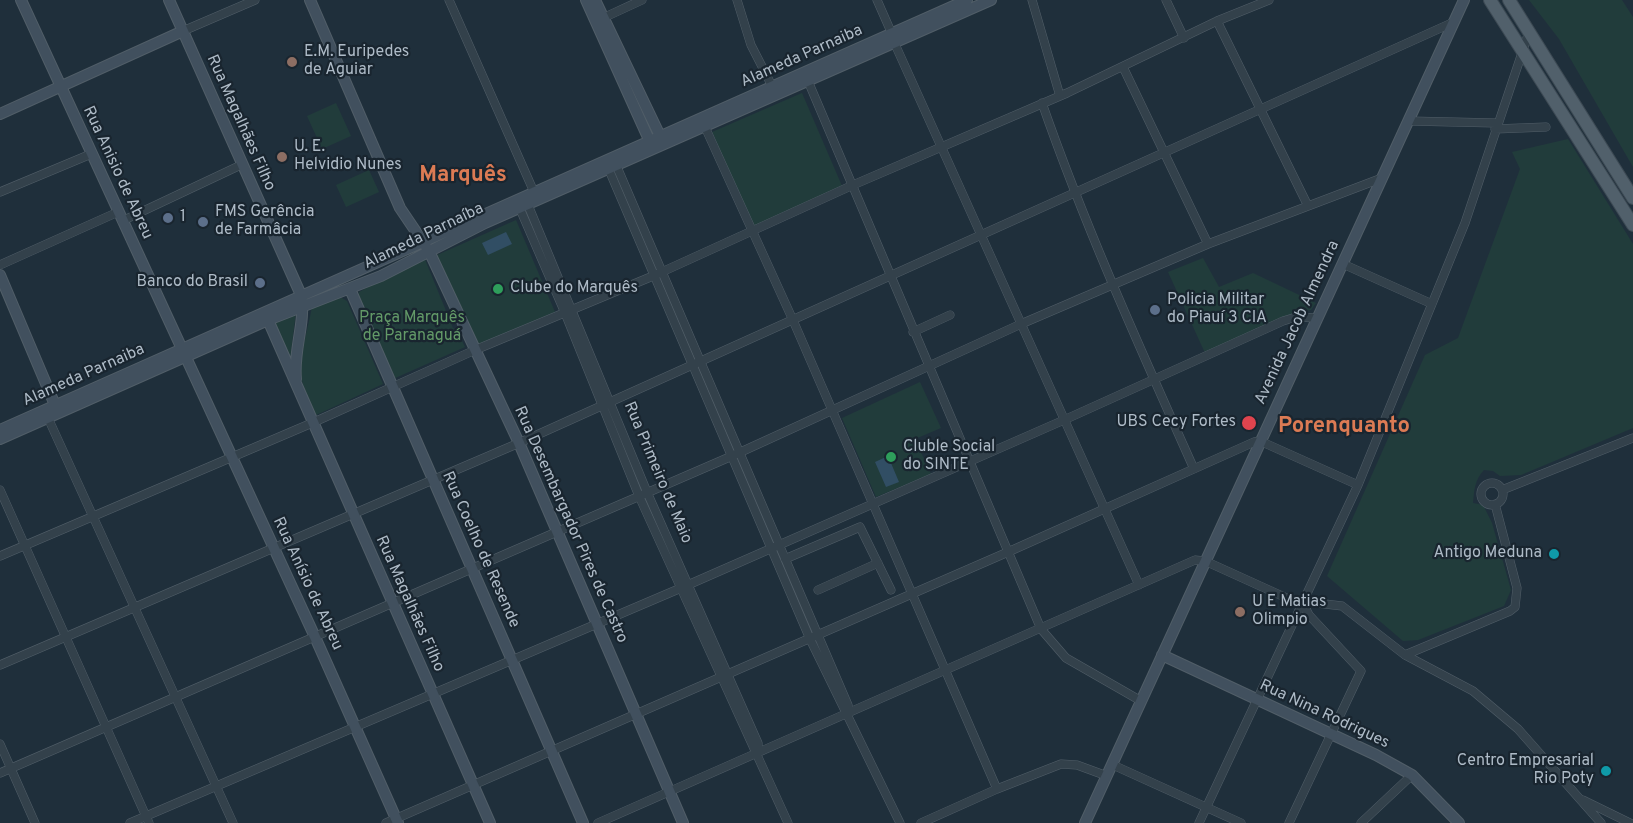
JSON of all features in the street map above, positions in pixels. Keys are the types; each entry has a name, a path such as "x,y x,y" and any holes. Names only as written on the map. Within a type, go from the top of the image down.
{"main road":[{"name":"Rua Anisio de Abreu","path":"21,0 184,353"},
{"name":"Rua Magalhães Filho","path":"169,0 302,300 295,356 297,383 301,397"},
{"path":"310,0 400,208 422,241"},
{"path":"586,0 657,143"},
{"path":"595,0 657,143"},
{"name":"Alameda Parnaiba","path":"657,143 772,86 893,38 967,0"},
{"name":"Alameda Parnaíba","path":"0,439 302,300 422,241 534,192 657,143 705,127 808,81 893,38 991,0"},
{"name":"Avenida Jacob Almendra","path":"1085,823 1464,0"},
{"path":"1490,0 1633,225"},
{"path":"1509,0 1633,198"},
{"path":"0,114 183,31"},
{"name":"Alameda Parnaíba","path":"184,353 268,320 302,300 350,289 381,276 429,251 613,168 657,143"},
{"name":"Rua Desembargador Pires de Castro","path":"422,241 429,251 519,443 683,823"},
{"path":"0,275 55,405"},
{"name":"Rua Coelho de Resende","path":"350,289 513,660 550,752 583,823"},
{"name":"Rua Magalhães Filho","path":"268,320 490,823"},
{"name":"Alameda Parnaiba","path":"0,430 55,405 184,353"},
{"name":"Rua Anísio de Abreu","path":"184,353 356,727 394,822"},
{"name":"Rua Nina Rodrigues","path":"1162,655 1376,755 1412,776 1459,823"}],"street":[{"path":"183,31 255,0"},
{"path":"449,0 534,192"},
{"path":"603,18 642,0"},
{"path":"737,0 751,45 772,86"},
{"path":"877,0 1139,585"},
{"path":"1032,0 1060,96"},
{"path":"1166,0 1184,38"},
{"path":"0,556 312,423 475,350 657,275 853,185 1060,96 1217,21 1269,0"},
{"path":"1217,21 1308,206"},
{"path":"0,665 519,443 696,364 792,318 1074,194 1454,22"},
{"path":"1199,823 1358,485 1465,223 1495,126 1529,32"},
{"path":"1123,67 1208,244"},
{"path":"808,81 1041,629 1066,658 1141,701"},
{"path":"1042,103 1074,194 1112,286 1194,469"},
{"path":"1409,121 1546,127"},
{"path":"705,127 792,318 997,789"},
{"path":"0,192 91,154"},
{"path":"0,265 243,164"},
{"path":"613,168 696,364 732,456 775,546 785,560 848,705 849,714 900,823"},
{"path":"0,773 732,456 1021,324 1208,244 1383,178"},
{"path":"1352,189 1367,190 1374,196"},
{"name":"Rua Primeiro de Maio","path":"524,207 611,402 647,492 689,584 752,746 758,753 788,823"},
{"path":"1343,264 1432,304"},
{"name":"Rua Primeiro de Maio","path":"569,311 602,406 639,496 666,558 724,677"},
{"path":"913,332 950,315"},
{"path":"130,823 147,820 216,785 681,588 1284,321 1296,317 1317,318"},
{"path":"696,364 741,452 810,639 841,707 849,714"},
{"path":"48,418 233,823"},
{"path":"1502,490 1633,438"},
{"path":"394,822 472,785 724,677 912,592 1260,441 1358,485"},
{"path":"1495,483 1502,490 1502,497 1495,504 1488,504 1482,499 1482,488 1488,484 1495,483"},
{"path":"0,490 147,820"},
{"path":"1406,655 1515,607 1518,599 1515,580 1495,504"},
{"path":"785,560 859,527 891,590"},
{"path":"666,558 675,553"},
{"path":"598,823 1041,629 1190,560 1205,561 1291,600 1303,603 1319,601 1342,606 1406,655 1473,691 1494,708 1518,729 1600,822"},
{"path":"818,590 878,563"},
{"path":"1289,823 1329,734 1361,671 1309,615 1303,603"},
{"path":"1419,648 1424,666"},
{"path":"0,744 35,823"},
{"path":"921,823 997,789 1064,764 1077,765 1107,776"},
{"path":"1113,765 1241,823"},
{"path":"1361,823 1412,776"},
{"path":"1579,797 1630,823"},
{"path":"1600,822 1600,813 1607,813"}],"green space":[{"path":"1529,0 1622,0 1633,17 1633,167 1559,39"},
{"path":"802,93 842,186 754,228 712,132"},
{"path":"336,103 351,136 322,149 307,116"},
{"path":"1568,139 1633,244 1633,428 1521,475 1500,476 1493,471 1484,470 1477,481 1473,503 1483,505 1492,523 1511,590 1504,606 1418,640 1403,641 1327,576 1425,355 1458,338 1520,169 1512,152"},
{"path":"369,170 379,192 346,207 336,185"},
{"name":"Clube do Marquês","path":"516,220 555,312 476,345 435,256"},
{"name":"Praça Marquês de Paranaguá","path":"424,257 453,328 456,329 465,347 393,379 358,296 359,292"},
{"path":"1203,258 1219,287 1253,273 1316,303 1311,310 1299,312 1205,353 1168,272"},
{"name":"Praça Marquês de Paranaguá","path":"340,297 347,301 383,384 314,416 303,385 302,350 312,307"},
{"path":"296,312 290,360 274,321"},
{"name":"Cluble Social do SINTE","path":"920,382 941,428 915,439 931,474 876,497 842,418"}],"water":[{"path":"506,232 512,244 488,255 482,243"},
{"path":"888,456 899,482 886,487 875,462"}],"place":[{"name":"E.M. Euripedes de Aguiar","path":"292,62"},
{"name":"U. E. Helvidio Nunes","path":"282,157"},
{"name":"1","path":"168,218"},
{"name":"FMS Gerência de Farmâcia","path":"203,222"},
{"name":"Banco do Brasil","path":"260,283"},
{"name":"Clube do Marquês","path":"498,289"},
{"name":"Policia Militar do Piauí 3 CIA","path":"1155,310"},
{"name":"UBS Cecy Fortes","path":"1249,423"},
{"name":"Cluble Social do SINTE","path":"891,457"},
{"name":"Antigo Meduna","path":"1554,554"},
{"name":"U E Matias Olimpio","path":"1240,612"},
{"name":"Centro Empresarial Rio Poty","path":"1606,771"}],"district":[{"name":"Marquês","path":"463,177"},
{"name":"Porenquanto","path":"1344,428"}]}
